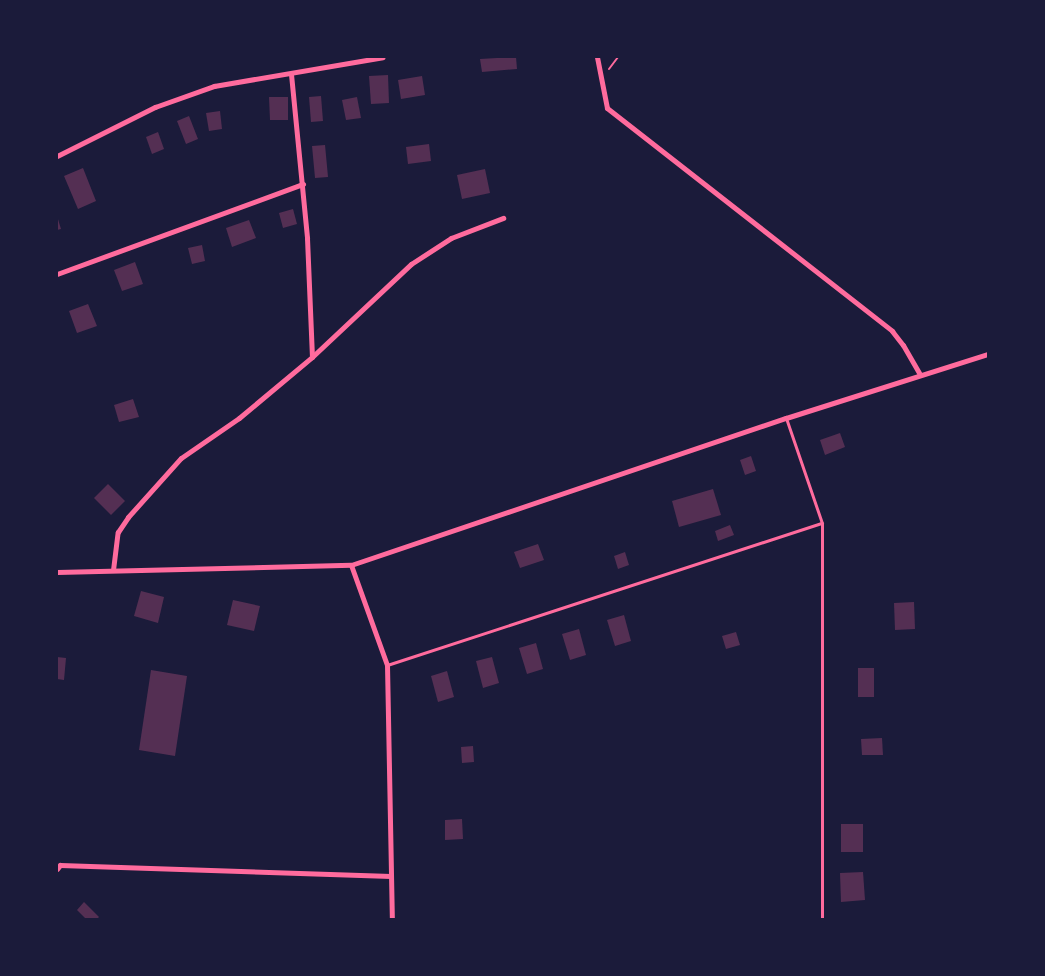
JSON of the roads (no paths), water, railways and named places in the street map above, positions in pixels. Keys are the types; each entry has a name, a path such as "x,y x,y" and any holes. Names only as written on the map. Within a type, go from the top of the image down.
{"street":[{"path":"57,156 155,108 214,86 383,57"},
{"path":"597,57 607,108 892,332 903,345 920,375"},
{"path":"291,74 303,184 312,357"},
{"path":"57,274 303,184"},
{"path":"113,570 118,532 128,517 181,458 239,418 312,357 411,264 451,238 503,218"},
{"path":"57,572 351,565 786,418 988,354"},
{"path":"351,565 387,665 392,917 385,919"},
{"path":"57,869 60,865 391,876"}],"lane":[{"path":"786,418 822,523 822,919"},
{"path":"387,665 822,523"}]}
